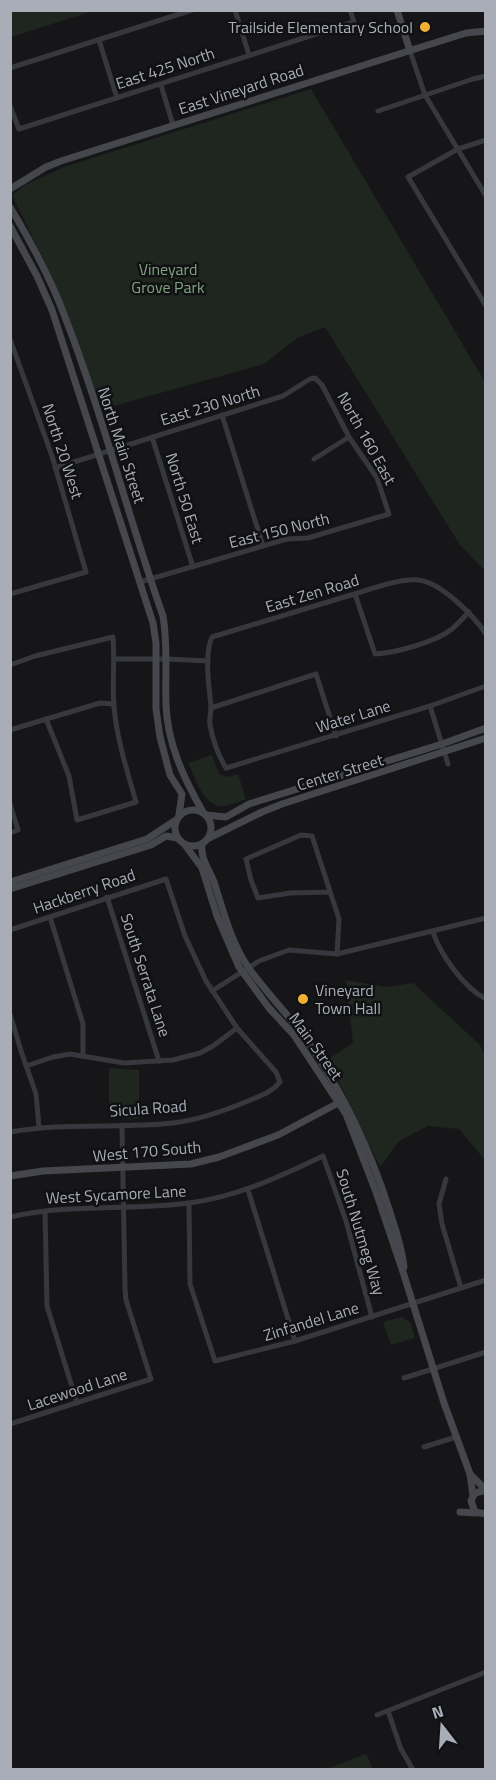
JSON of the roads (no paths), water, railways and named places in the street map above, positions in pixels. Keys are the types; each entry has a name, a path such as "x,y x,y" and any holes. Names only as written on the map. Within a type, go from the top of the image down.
{"street":[{"path":"10,68 192,10"},
{"path":"235,10 249,55"},
{"name":"East 425 North","path":"10,106 19,129 354,22 350,10"},
{"path":"397,10 425,95 486,196"},
{"name":"East Vineyard Road","path":"10,189 46,167 61,161 466,33 486,31"},
{"path":"99,40 117,98"},
{"path":"378,111 486,76"},
{"path":"161,85 173,125"},
{"path":"486,140 458,149 408,177 486,306"},
{"name":"North Main Street","path":"10,207 48,277 65,317 110,450 162,616 167,640 166,704 169,728 177,758 205,814"},
{"name":"North Main Street","path":"10,226 52,310 153,623 156,643 156,709 160,737 170,775 182,794 178,818"},
{"name":"North 20 West","path":"10,339 56,468 86,572 10,594"},
{"name":"East 230 North","path":"56,468 283,396 315,378"},
{"name":"North 160 East","path":"315,378 322,385 349,437 377,478 389,514"},
{"path":"222,415 263,546"},
{"name":"North 50 East","path":"152,437 193,567"},
{"path":"314,459 349,437"},
{"name":"East 150 North","path":"140,582 287,539 308,538 389,514"},
{"name":"East Zen Road","path":"208,661 212,637 404,581 420,580 443,591 469,612"},
{"path":"355,594 375,654 386,654 435,638 451,630 469,612 486,634"},
{"path":"10,665 35,656 113,637 114,704 118,743 136,802 77,820 69,776 46,719"},
{"path":"115,659 208,661 211,708 316,674 336,736"},
{"name":"Water Lane","path":"211,708 209,722 218,756 226,768 336,736 486,686"},
{"path":"10,730 100,702 114,704"},
{"path":"430,706 448,764"},
{"name":"Center Street","path":"205,814 226,817 249,804 486,728"},
{"name":"Center Street","path":"204,842 282,804 486,738"},
{"path":"10,804 18,830 10,833"},
{"path":"10,882 49,872 147,839 192,809 205,814 211,826 204,842 196,846 166,836 151,845 10,889"},
{"path":"177,838 174,828 178,818"},
{"path":"330,892 290,893 258,898 246,859 301,836 312,836 339,919 337,954"},
{"name":"Main Street","path":"204,842 202,856 209,869 246,970"},
{"name":"Main Street","path":"185,844 202,868 217,916 269,1008 294,1035 342,1101 404,1275 470,1474 472,1498"},
{"name":"Hackberry Road","path":"10,930 166,879 185,936 212,991"},
{"name":"South Serrata Lane","path":"107,897 159,1061"},
{"path":"50,917 83,1024 83,1055"},
{"path":"26,1066 61,1055 83,1055 124,1063 159,1061 200,1053 237,1028 212,991 275,953 289,950 337,954 486,918"},
{"path":"433,932 436,943 466,985 486,999"},
{"path":"10,1014 36,1094 39,1127"},
{"name":"Sicula Road","path":"10,1132 39,1127 175,1123 215,1114 262,1095 275,1088 280,1082 276,1072 237,1028"},
{"name":"West 170 South","path":"10,1176 43,1171 191,1164 219,1157 278,1136 342,1101"},
{"path":"122,1125 123,1208"},
{"name":"West Sycamore Lane","path":"10,1217 81,1208 123,1208 189,1203 248,1190 323,1156"},
{"name":"South Nutmeg Way","path":"323,1156 340,1200 372,1317"},
{"path":"446,1179 439,1204 442,1224 461,1288"},
{"path":"248,1190 295,1341"},
{"name":"Zinfandel Lane","path":"189,1203 190,1284 215,1361 295,1341 486,1280"},
{"name":"Lacewood Lane","path":"10,1424 151,1380 126,1300 123,1208"},
{"path":"45,1211 47,1306 77,1403"},
{"path":"404,1378 486,1352"},
{"path":"424,1448 456,1437"},
{"name":"Main Street","path":"470,1474 486,1490"},
{"path":"481,1514 460,1512 477,1492 486,1490"},
{"path":"472,1498 471,1507 486,1521"},
{"path":"376,1715 486,1672"},
{"path":"388,1711 401,1749 413,1770"}],"place":[{"name":"Trailside Elementary School","path":"425,27"},
{"name":"Vineyard Town Hall","path":"303,999"}],"park label":[{"name":"Vineyard Grove Park","path":"168,278"}]}
